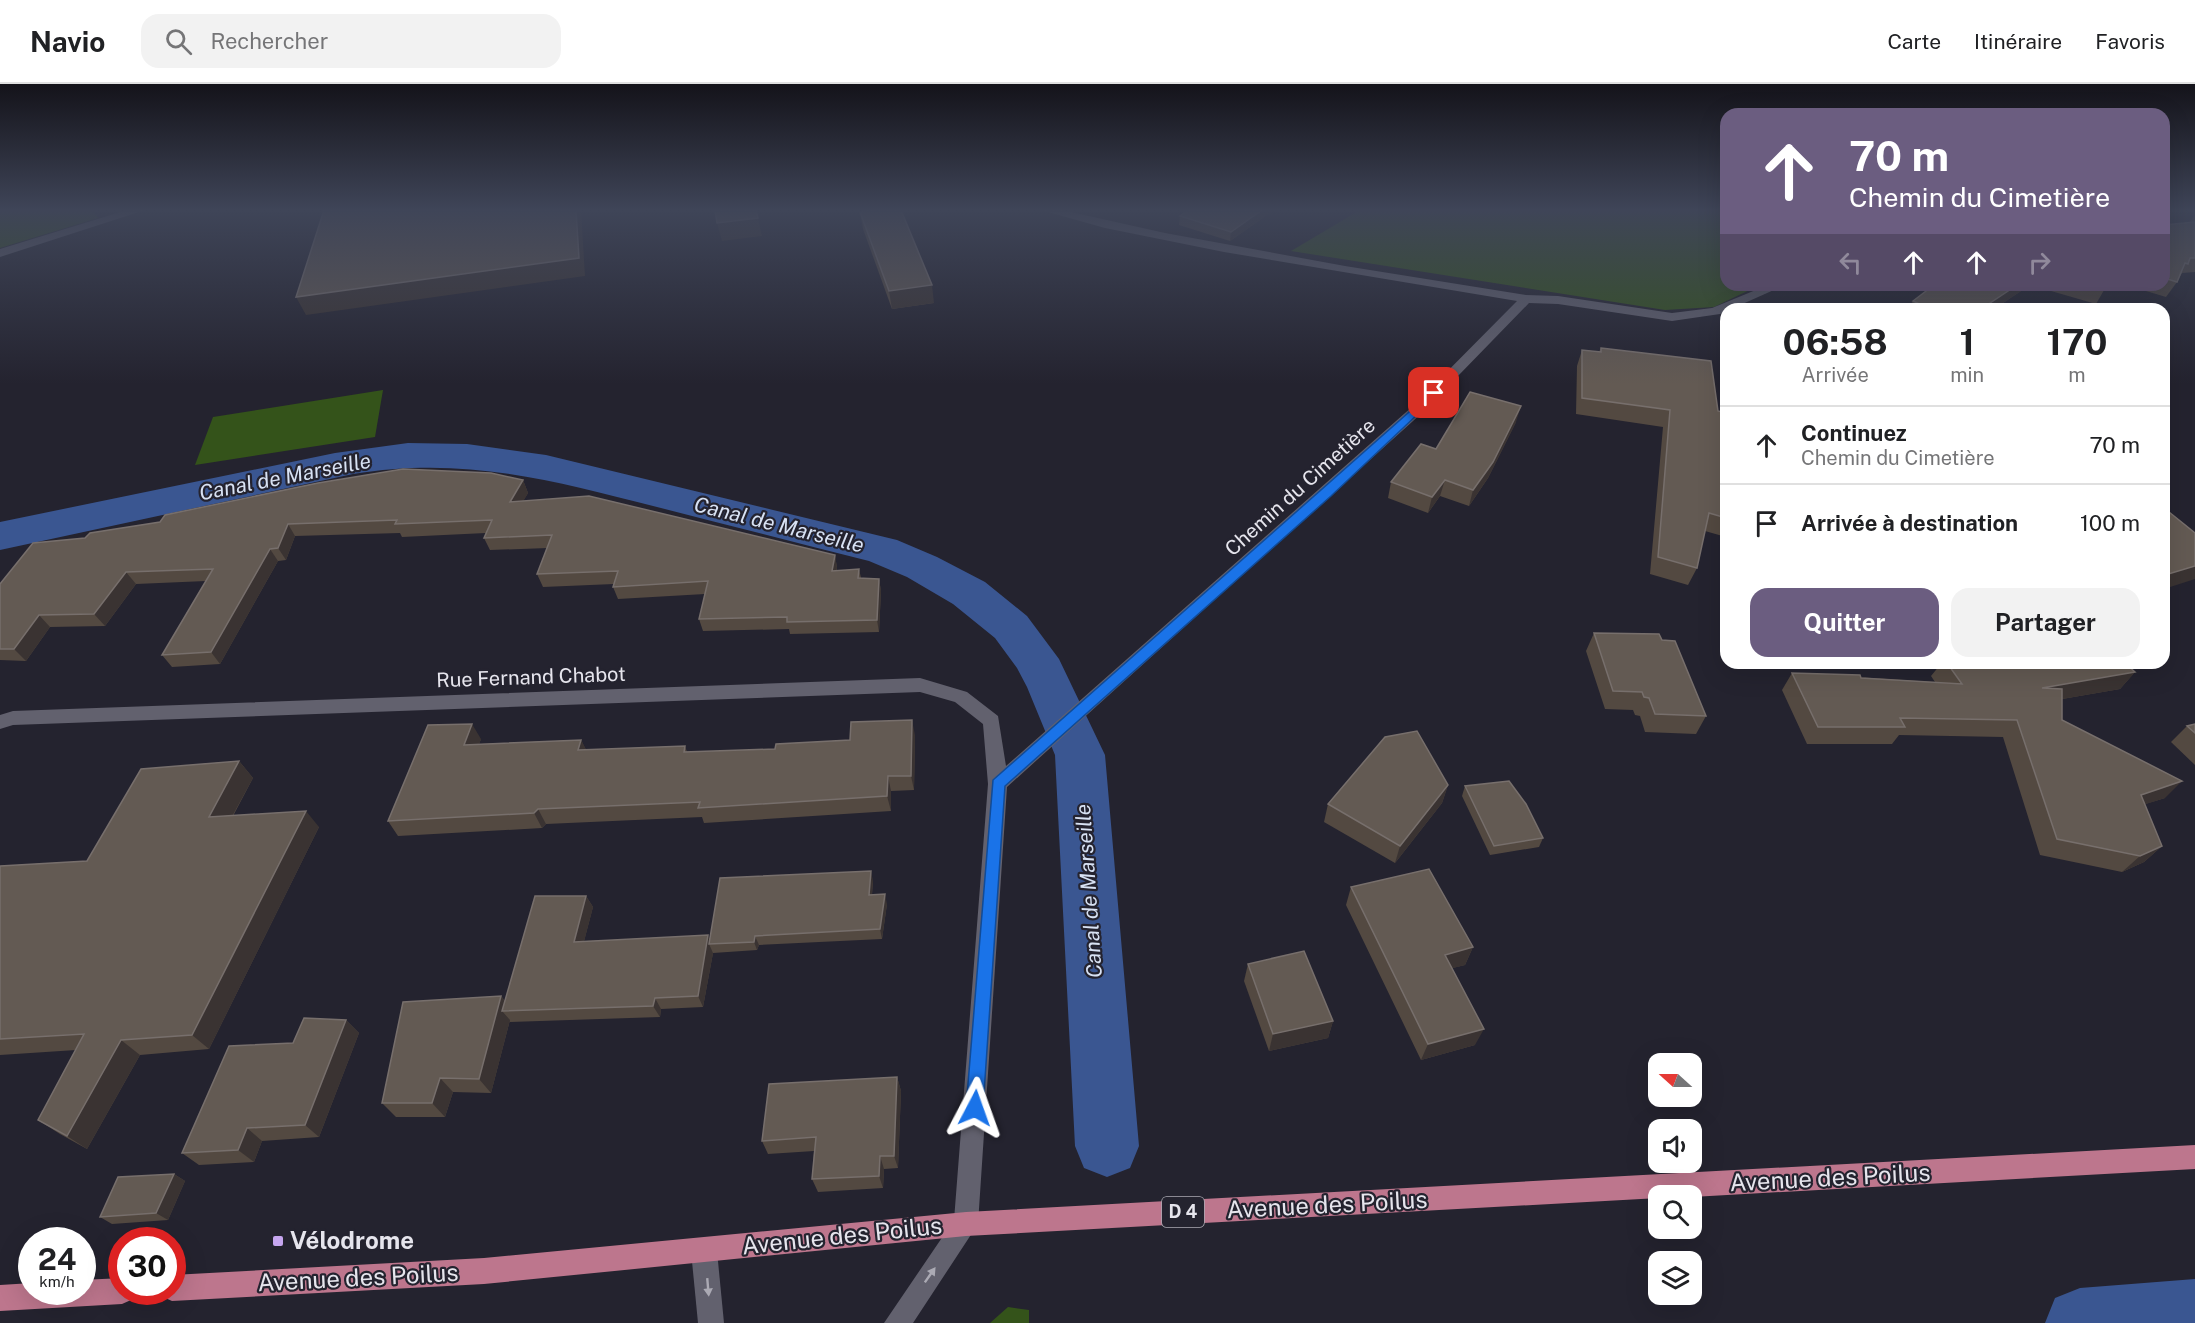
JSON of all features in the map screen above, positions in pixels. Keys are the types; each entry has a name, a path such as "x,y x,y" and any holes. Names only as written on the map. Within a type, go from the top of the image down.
{"main road":[{"name":"Avenue des Poilus","path":"186,1287 484,1271 966,1224 2195,1157"},
{"path":"0,1298 108,1292"}],"street":[{"path":"1343,268 1526,299 1558,300 1672,317 1720,309"},
{"path":"1735,303 1764,291"},
{"name":"Chemin du Cimetière","path":"998,784 1094,696 1402,424 1526,299"},
{"name":"Rue Fernand Chabot","path":"0,722 13,718 920,685 961,697 992,721 998,784 966,1224"},
{"path":"897,1323 966,1224"},
{"path":"704,1251 711,1323"}],"green space":[{"path":"1398,268 1720,268 1720,291 1747,291 1714,307 1665,310"},
{"path":"383,390 375,437 195,465 213,417"},
{"path":"1008,1307 1029,1310 1029,1323 990,1323"}],"building":[{"path":"305,268 508,268 296,297"},
{"path":"880,268 925,268 932,285 889,291"},
{"path":"2170,268 2183,268 2177,282 2170,280"},
{"path":"1926,291 2008,291 1990,303 1918,303 1913,301"},
{"path":"1601,348 1711,361 1718,411 1720,412 1720,516 1709,513 1697,568 1658,557 1670,410 1582,398 1582,350 1601,352"},
{"path":"1470,392 1521,406 1493,462 1473,490 1445,480 1432,497 1391,482 1421,444 1436,449"},
{"path":"403,469 491,473 523,480 510,502 589,496 835,555 832,571 859,569 858,578 879,579 877,620 787,622 787,617 699,619 708,581 613,587 618,571 537,574 552,535 484,538 492,520 395,524 397,520 288,524 278,548 270,549 211,652 162,655 213,569 126,572 94,614 39,615 14,649 0,649 0,584 33,543 85,538 90,533 160,522 165,515 318,483"},
{"path":"2170,513 2195,533 2195,566 2170,574"},
{"path":"1594,633 1659,634 1662,640 1675,641 1706,716 1655,714 1649,698 1644,697 1642,692 1613,691"},
{"path":"1951,669 2132,669 2135,672 2042,688 2062,689 2062,720 2182,781 2141,795 2162,846 2140,856 2057,839 2017,720 1900,718 1905,727 1818,727 1792,673 1860,675 1861,678 1962,684"},
{"path":"912,720 911,776 888,776 887,796 698,808 700,802 538,809 534,813 388,821 428,725 472,724 464,745 581,740 578,750 685,746 684,752 775,749 776,744 850,740 851,722"},
{"path":"2195,724 2195,733 2187,726"},
{"path":"1417,731 1448,785 1400,846 1328,804 1385,737"},
{"path":"239,761 209,817 306,811 192,1035 121,1040 67,1136 38,1120 84,1034 0,1039 0,866 87,861 141,769"},
{"path":"1509,781 1526,804 1543,838 1494,846 1465,786"},
{"path":"1429,869 1473,947 1445,955 1484,1029 1428,1044 1351,887"},
{"path":"871,871 869,895 885,894 880,929 755,936 754,942 709,944 720,878"},
{"path":"535,896 586,896 574,942 708,935 698,996 655,998 653,1006 502,1011"},
{"path":"1304,951 1333,1021 1273,1034 1248,964"},
{"path":"501,996 479,1079 440,1078 432,1103 382,1103 403,1002"},
{"path":"304,1018 346,1020 305,1125 247,1128 238,1150 182,1153 229,1046 293,1043"},
{"path":"897,1077 894,1156 880,1156 879,1176 812,1179 816,1137 762,1141 769,1084"},
{"path":"174,1174 156,1213 100,1217 118,1177"}],"waterway":[{"name":"Canal de Marseille","path":"0,536 353,462 428,454 487,457 546,467 882,550 922,567 969,593 1011,627 1036,659 1051,687 1080,755 1107,1146"},
{"name":"Canal de Marseille","path":"2080,1323 2195,1314"}],"place":[{"name":"Vélodrome","path":"278,1241"}],"route":[{"path":"975,1108 998,784 1094,696 1326,494 1434,393"}]}
